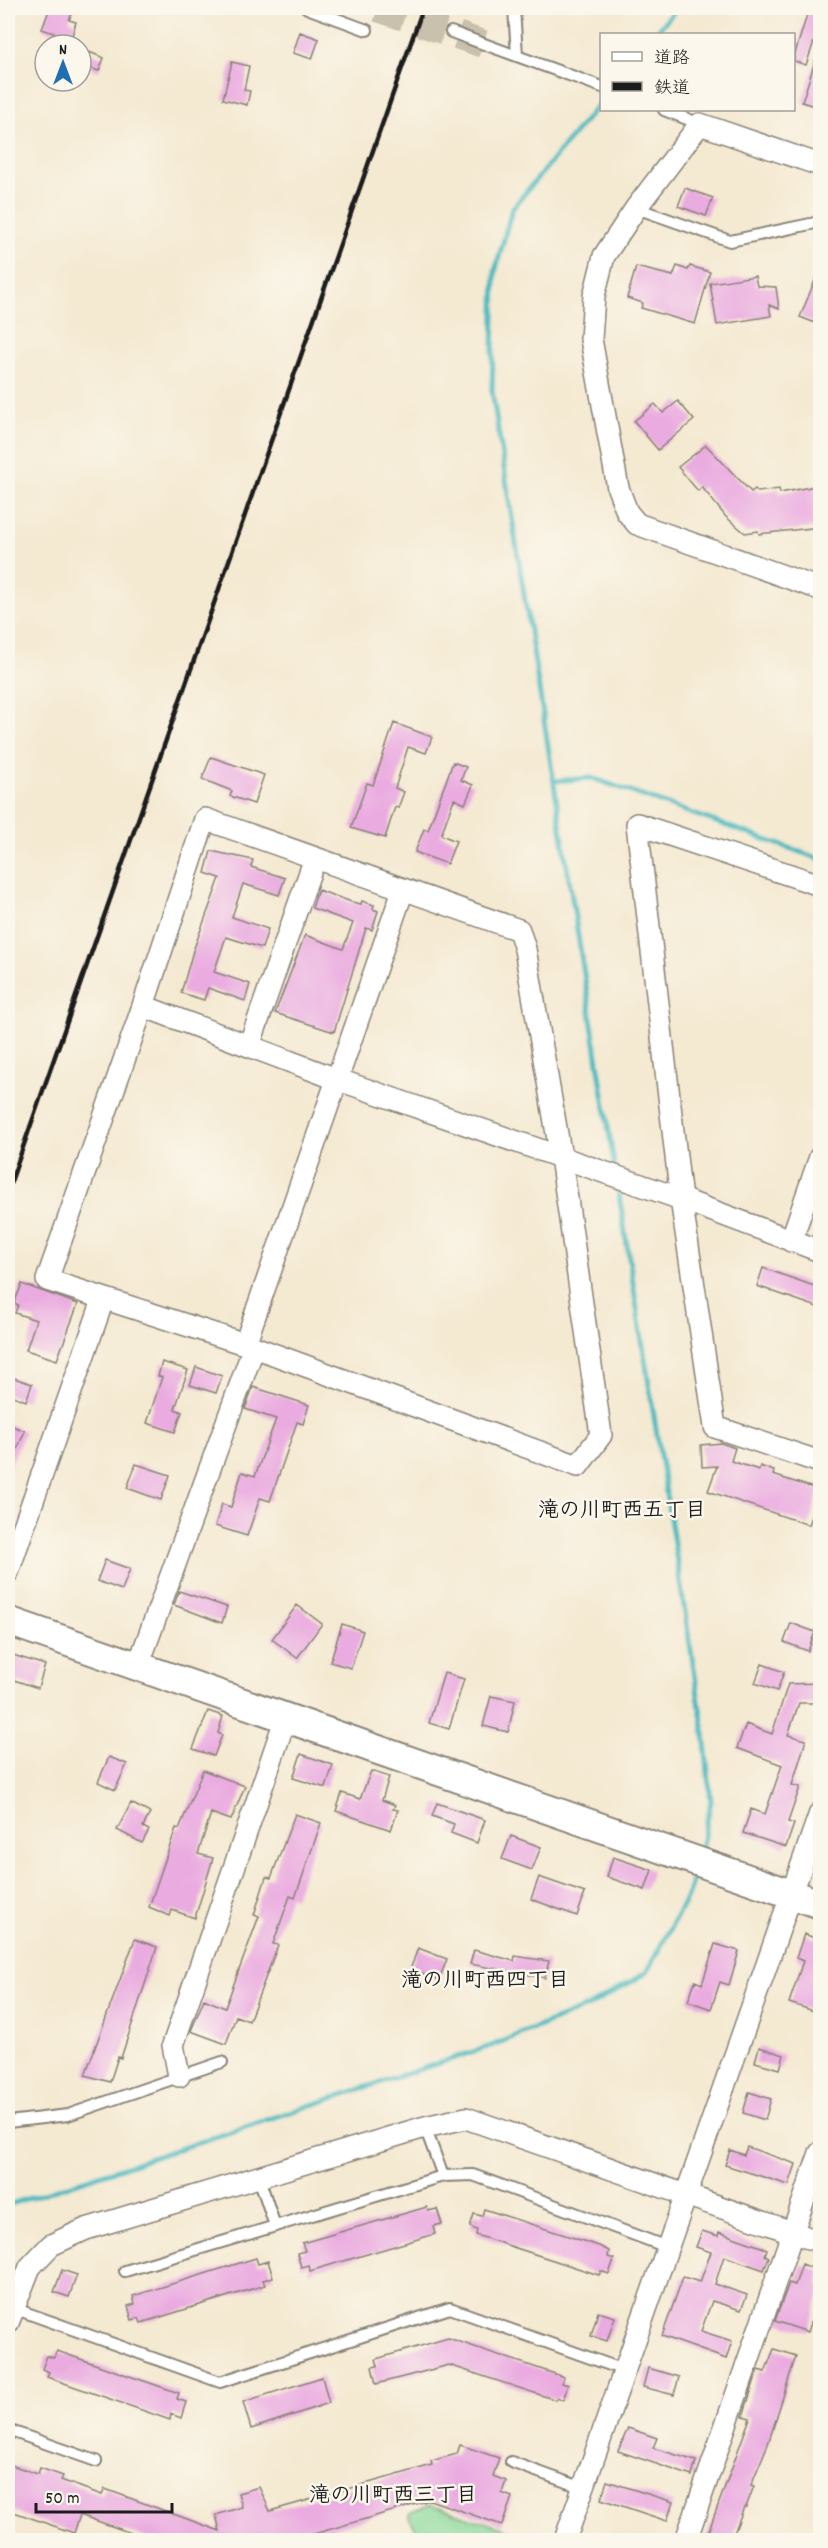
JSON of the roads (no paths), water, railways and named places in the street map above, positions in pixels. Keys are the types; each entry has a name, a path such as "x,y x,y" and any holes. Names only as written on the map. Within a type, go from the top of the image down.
{"street":[{"path":"820,165 700,124 636,208 604,256 594,296 591,339 618,488 627,512 637,524 820,589"},
{"path":"205,819 315,858 519,930 525,949 561,1157 601,1435 578,1466 250,1346 47,1280 143,1006 205,819"},
{"path":"820,885 637,824 681,1199 715,1427 820,1462"},
{"path":"249,1046 315,858"},
{"path":"138,1666 250,1346 403,890"},
{"path":"143,1006 339,1080 681,1199 820,1251"},
{"path":"790,1241 820,1157"},
{"path":"8,1572 103,1300"},
{"path":"8,1621 820,1904"},
{"path":"179,2076 173,2045 286,1717"},
{"path":"565,2541 820,1813"},
{"path":"10,2316 30,2266 51,2245 87,2229 425,2127 466,2118 820,2242"},
{"path":"686,2541 820,2153"}],"lane":[{"path":"308,8 367,30"},
{"path":"514,8 517,55"},
{"path":"451,32 599,86"},
{"path":"667,111 700,124"},
{"path":"636,208 730,241 820,222"},
{"path":"8,2122 68,2115 222,2062"},
{"path":"425,2127 443,2176"},
{"path":"125,2271 443,2176 473,2175 667,2247"},
{"path":"259,2178 276,2226"},
{"path":"10,2316 220,2382 450,2308 624,2370"},
{"path":"8,2430 96,2461"},
{"path":"512,2462 583,2488"}],"waterway":[{"path":"656,33 677,8"},
{"path":"600,102 512,209 495,272 492,391 615,1170"},
{"path":"554,781 592,778 820,859"},
{"path":"617,1182 704,1733 711,1801 700,1854"},
{"path":"8,2205 491,2046 587,2007 646,1973 687,1897 696,1869"}],"tunnel":[{"path":"378,8 483,44"}],"railway":[{"path":"8,1190 423,8"}],"district":[{"name":"滝の川町西五丁目","path":"622,1509"},
{"name":"滝の川町西四丁目","path":"485,1979"},
{"name":"滝の川町西三丁目","path":"393,2494"}]}
